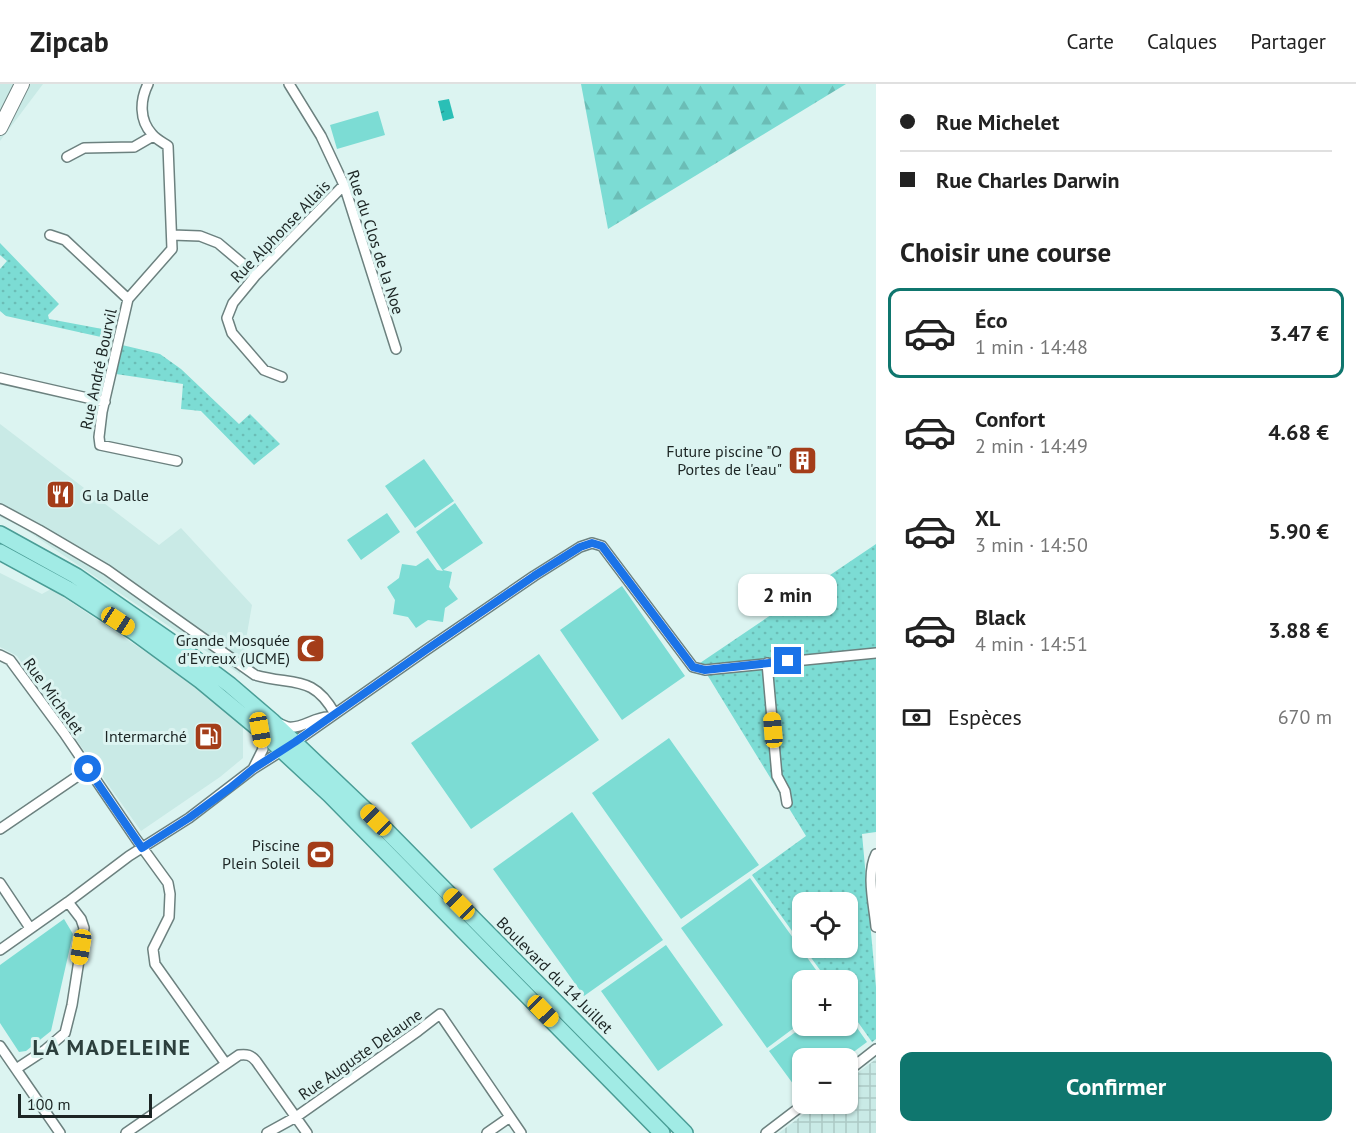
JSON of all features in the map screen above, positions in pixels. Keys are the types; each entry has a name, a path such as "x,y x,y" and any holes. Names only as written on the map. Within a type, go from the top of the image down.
{"main road":[{"path":"0,114 13,84"},
{"path":"0,128 22,84"},
{"name":"Boulevard du 14 Juillet","path":"0,534 85,582 230,685 330,795 662,1133"},
{"name":"Boulevard du 14 Juillet","path":"0,552 68,589 134,632 266,726"},
{"name":"Boulevard du 14 Juillet","path":"290,751 376,820 685,1133"}],"street":[{"path":"67,157 84,148 134,147 153,136 144,123 142,114 142,102 148,84"},
{"name":"Rue du Clos de la Noe","path":"289,84 321,136 344,185 396,349"},
{"name":"Rue André Bourvil","path":"153,136 168,146 172,249 128,299 102,412 99,445 177,461"},
{"name":"Rue Alphonse Allais","path":"282,377 264,370 232,333 227,318 233,303 256,275 344,185"},
{"path":"50,235 66,240 128,299"},
{"path":"172,236 200,236 218,243 256,275"},
{"path":"0,378 105,402"},
{"path":"0,509 107,570 255,675 313,687 327,699 333,716"},
{"path":"255,765 275,762 333,716 426,650 534,576 580,547 592,543 602,546 693,667 705,670 876,653"},
{"name":"Rue Michelet","path":"0,655 10,660 168,883 169,917 153,949 155,964 226,1064"},
{"path":"767,663 777,776 785,791 787,803"},
{"path":"255,765 263,749 266,726 288,727 321,717 333,716"},
{"path":"0,950 142,848 189,818 230,788 255,765 290,751"},
{"path":"0,829 88,769"},
{"path":"876,854 871,873 876,927"},
{"path":"0,883 30,928"},
{"path":"16,1069 66,1033 84,928 81,919 68,902"},
{"name":"Rue Auguste Delaune","path":"296,1117 440,1014 521,1133"},
{"path":"0,1046 60,1133"},
{"path":"858,1063 876,1049"},
{"path":"126,1133 239,1055 246,1054 252,1057 307,1133"},
{"path":"766,1133 792,1113"},
{"path":"267,1133 296,1117"},
{"path":"487,1133 510,1117"}],"shaded area":[{"path":"0,84 43,84 0,141"},
{"path":"0,424 159,545 181,528 252,605 240,674 17,524 0,517"},
{"path":"0,573 42,594 51,589 170,668 243,723 243,758 220,777 141,831 17,656 0,647"},
{"path":"876,1059 876,1133 779,1133 804,1114 858,1114 858,1072"}],"green space":[{"path":"581,84 846,84 608,229"},
{"path":"378,111 385,135 337,149 330,125"},
{"path":"0,243 59,304 48,315 49,319 113,331 110,339 6,316 0,311 0,269 7,261 0,255"},
{"path":"122,345 160,354 181,369 239,424 250,414 280,444 254,465 201,411 181,409 183,384 116,374"},
{"path":"424,459 454,501 415,528 385,486"},
{"path":"455,503 483,543 443,570 452,572 449,587 458,599 445,608 443,622 428,620 416,628 408,617 393,614 395,600 387,587 399,578 402,564 416,566 428,558 437,570 443,571 416,532"},
{"path":"387,513 400,532 361,560 347,540"},
{"path":"876,544 876,832 862,834 876,987 876,1039 872,1042 858,1022 858,970 820,970 811,958 858,958 858,892 792,892 792,931 752,875 806,836 700,663"},
{"path":"622,586 685,676 622,720 560,630"},
{"path":"539,654 599,740 471,829 411,743"},
{"path":"669,738 759,865 681,919 592,793"},
{"path":"572,812 663,940 584,996 493,869"},
{"path":"750,878 792,936 792,958 807,958 816,970 792,970 792,1029 767,1048 681,928"},
{"path":"64,919 73,934 51,1031 26,1051 19,1052 0,1023 0,965"},
{"path":"666,945 723,1025 658,1071 601,991"},
{"path":"858,1029 867,1042 858,1049 792,1048 792,1082 769,1051 792,1035 858,1036"}],"water":[{"path":"449,99 454,118 443,121 438,101"}],"place":[{"name":"Future piscine \"O Portes de l'eau\"","path":"803,460"},
{"name":"G la Dalle","path":"61,495"},
{"name":"Grande Mosquée d'Evreux (UCME)","path":"311,649"},
{"name":"Intermarché","path":"208,736"},
{"name":"Piscine Plein Soleil","path":"321,854"}],"district":[{"name":"LA MADELEINE","path":"112,1047"}],"route":[{"path":"88,769 142,848 189,818 253,769 534,576 580,547 592,543 602,546 693,667 705,670 788,661"}]}
